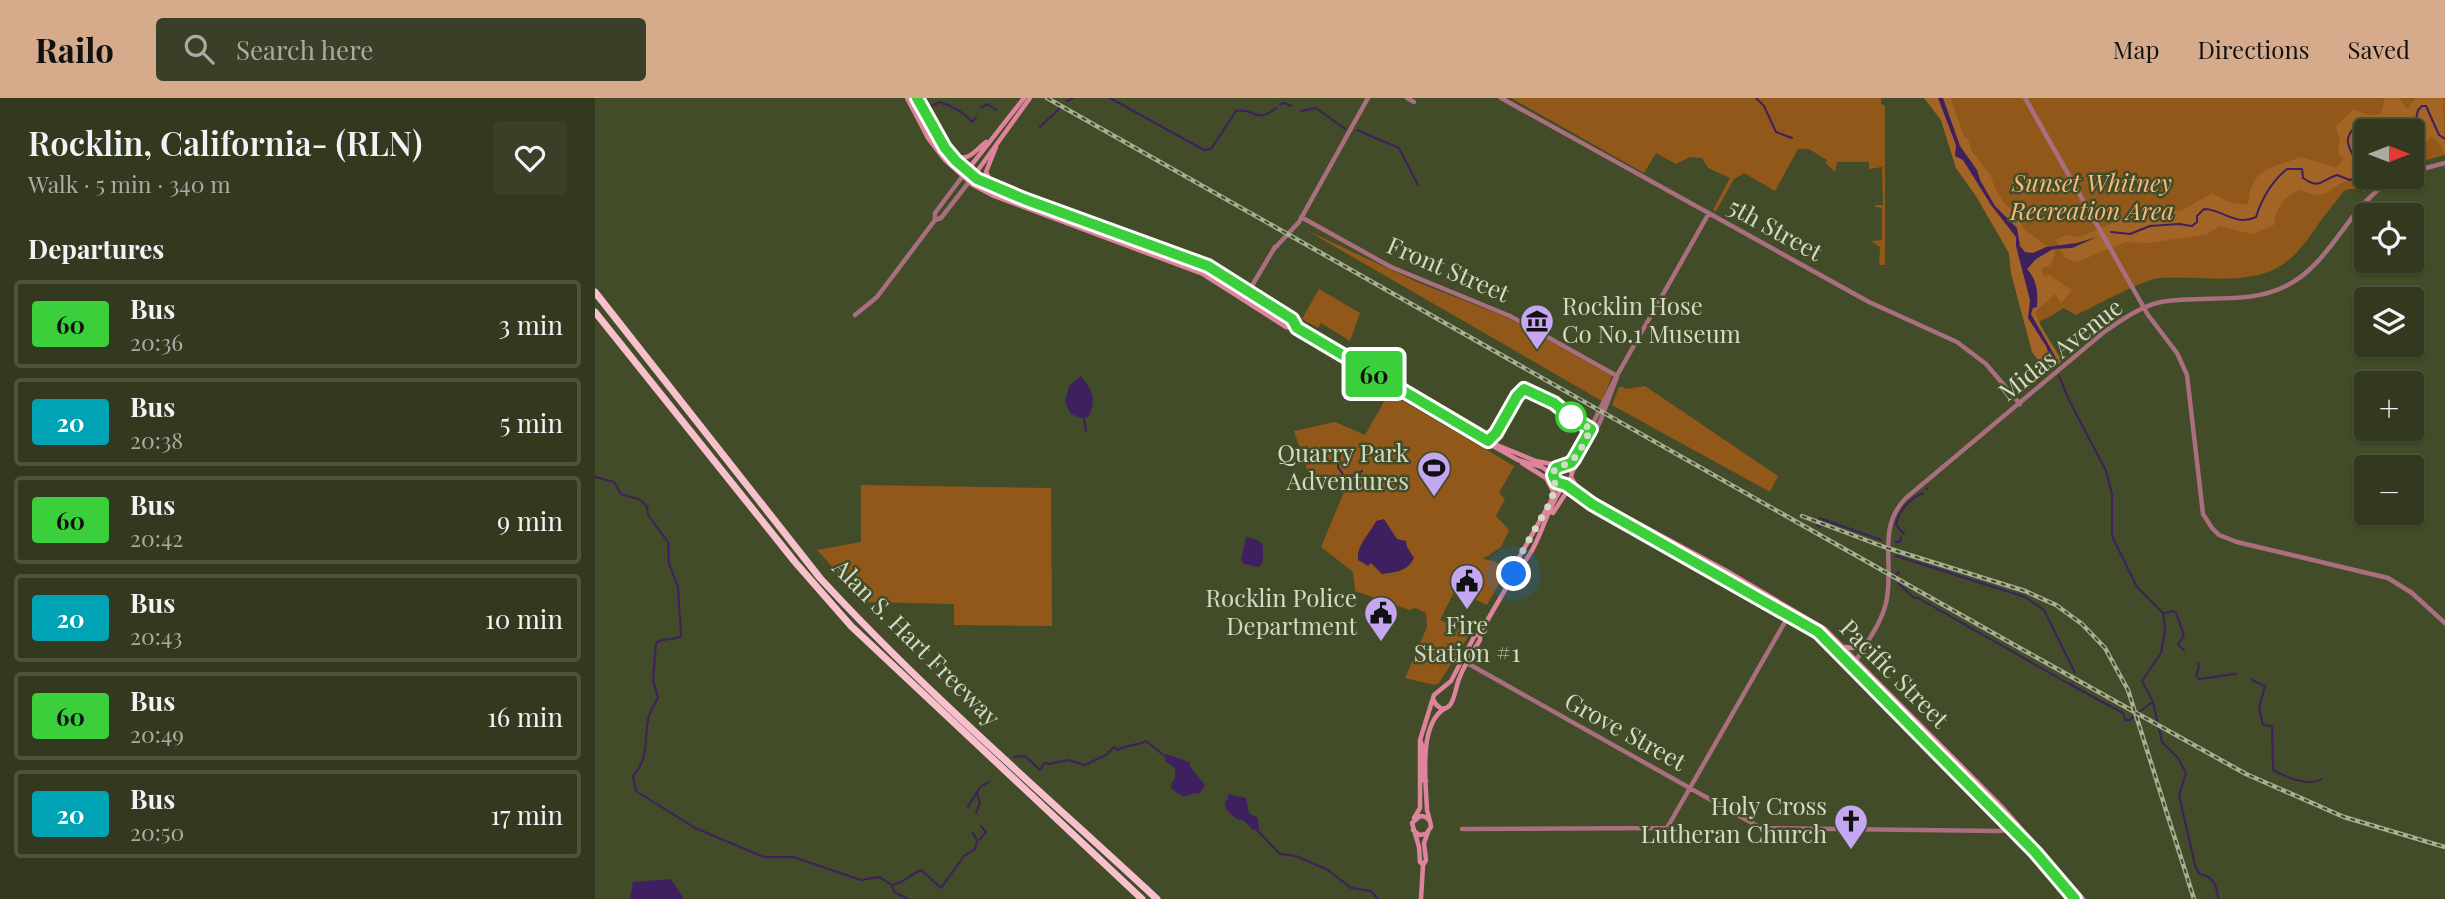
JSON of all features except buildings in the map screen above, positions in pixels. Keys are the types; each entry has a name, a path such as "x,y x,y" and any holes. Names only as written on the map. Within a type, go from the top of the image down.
{"highway":[{"name":"Alan S. Hart Freeway","path":"595,292 820,578 893,654 1157,899"},
{"name":"Alan S. Hart Freeway","path":"595,312 789,555 844,619 1142,899"}],"main road":[{"path":"907,98 922,129 945,160 969,183 993,196 1203,274 1286,327 1297,328 1491,443 1529,459 1558,465"},
{"path":"917,98 945,148 966,172 974,177 1017,196 1208,266 1292,319 1297,328"},
{"path":"962,177 990,140 1026,100"},
{"path":"969,183 1026,100"},
{"path":"945,148 958,158 968,158 990,140"},
{"path":"996,146 988,165 988,179 1017,196"},
{"path":"1058,220 1065,218 1082,224 1089,223"},
{"path":"1491,443 1546,478 1553,492"},
{"path":"1553,475 1558,465 1578,453"},
{"path":"1516,571 1516,563 1537,526 1556,482 1553,475 1542,467 1520,460"},
{"name":"Pacific Street","path":"1558,465 1572,476 1580,492 1792,608 1825,629 1987,792 2083,899"},
{"path":"1421,899 1423,865 1426,860 1425,841 1430,821 1426,781 1427,737 1433,718 1452,699 1459,677 1480,640 1480,634 1572,476"},
{"name":"Pacific Street","path":"1556,482 1818,632 2010,827 2075,899"},
{"path":"1548,518 1566,493 1592,504"},
{"path":"1533,547 1531,543 1537,526"},
{"path":"1452,677 1475,635 1480,634"},
{"path":"1423,865 1420,862 1412,823 1420,807 1420,740 1435,693 1467,663 1466,659 1474,644 1472,640"},
{"path":"1845,647 1853,648 1866,642"},
{"path":"1441,689 1449,691 1452,699"},
{"path":"1433,699 1438,707 1446,707"},
{"path":"1888,703 1906,711"},
{"path":"1420,740 1426,764"},
{"path":"1936,740 1942,757"},
{"path":"1419,751 1422,778 1426,781"},
{"path":"1966,782 1982,792 1987,792"},
{"path":"1415,818 1422,816 1430,821"},
{"path":"1413,831 1422,835 1428,832"}],"street":[{"path":"1244,299 1275,249 1301,217 1368,98"},
{"path":"1407,98 1414,102"},
{"name":"5th Street","path":"1501,98 1881,308 1957,342 1986,364 2020,404"},
{"path":"2025,98 2144,309 2177,353 2187,376 2202,510 2212,528 2237,542 2388,578 2412,593 2445,623"},
{"path":"2424,169 2445,163"},
{"path":"935,220 935,213 962,177"},
{"path":"855,314 877,297 935,220 941,218 969,183"},
{"name":"Midas Avenue","path":"1853,666 1886,603 1887,534 1895,510 1912,492 2104,332 2144,309 2164,302 2259,296 2288,285 2316,264 2367,198 2380,189"},
{"path":"1558,465 1571,463 1578,453 1617,376 1709,214"},
{"name":"Front Street","path":"1301,217 1391,267 1510,316 1617,376"},
{"path":"1572,476 1600,422 1617,376"},
{"path":"1462,829 1658,830 1669,827 1789,615"},
{"name":"Grove Street","path":"1467,663 1751,824 1766,829 1976,831 2005,830 2010,827"},
{"path":"2010,827 2015,822"}],"green space":[{"path":"1511,98 1881,98 1881,104 1885,106 1885,265 1879,265 1880,247 1871,241 1882,240 1882,208 1875,205 1883,205 1882,167 1869,169 1869,162 1837,162 1835,172 1826,163 1827,160 1809,149 1798,149 1775,191 1744,173 1734,179 1716,211 1713,210 1730,178 1708,168 1702,158 1690,157 1676,164 1656,153 1644,173"},
{"name":"Sunset Whitney Recreation Area","path":"1930,98 2445,98 2445,155 2424,161 2424,119 2354,119 2354,189 2369,189 2365,192 2352,189 2344,191 2301,247 2277,268 2250,277 2160,278 2131,288 2076,315 2063,308 2026,328 2011,273 2009,253 1976,196 1956,168 1941,120"},
{"path":"1306,230 1417,282 1508,318 1612,376 1602,401"},
{"path":"1319,289 1360,313 1350,341 1321,323 1318,328 1302,319"},
{"path":"1645,386 1778,476 1770,492 1612,405 1619,387 1625,389"},
{"path":"1389,393 1514,466 1499,493 1505,499 1496,516 1509,530 1501,547 1483,559 1494,561 1507,569 1487,605 1455,590 1440,620 1470,634 1439,683 1434,685 1405,678 1427,627 1426,613 1415,608 1409,610 1355,591 1353,572 1321,547 1344,492 1352,491 1356,481 1311,481 1294,431 1335,422 1365,435"},
{"path":"861,485 1051,488 1052,626 954,625 954,604 865,602 817,550 861,542"}],"shaded area":[{"path":"1924,98 1951,98 1964,136 1968,139 1972,152 1990,174 1996,191 2025,230 2054,251 2055,256 2050,265 2041,269 2044,276 2050,275 2072,290 2061,303 2055,294 2035,312 2062,361 2048,373 2032,352 2011,273 2009,253 1976,196 1956,168 1941,120"},
{"path":"1938,98 1943,98 1960,146 1977,170 1995,206 2017,228 2020,246 2025,252 2033,253 2046,247 2097,237 2072,248 2053,249 2036,259 2027,269 2033,277 2037,291 2037,307 2033,308 2031,314 2056,358 2054,368 2046,346 2028,318 2030,300 2016,237 1991,205 1963,160 1955,156 1956,145"},
{"path":"2385,98 2399,98 2407,109 2416,98 2443,98 2445,155 2439,143 2431,136 2424,145 2424,119 2354,119 2354,179 2345,181 2320,195 2300,190 2294,193 2281,203 2274,225 2252,234 2220,226 2207,234 2150,243 2125,242 2077,262 2065,258 2056,240 2065,235 2080,237 2140,212 2181,211 2212,193 2228,202 2248,205 2250,190 2256,178 2269,168 2301,157 2336,168 2344,158 2338,153 2340,141 2336,126 2354,109 2368,115 2381,114"},
{"path":"1081,376 1091,391 1093,401 1088,417 1081,418 1071,414 1065,402 1069,386"},
{"path":"1384,519 1397,539 1406,541 1414,558 1404,569 1382,574 1371,563 1368,566 1358,560 1358,554 1361,544 1376,521"},
{"path":"1246,537 1258,540 1263,546 1263,561 1259,567 1244,564 1241,560"},
{"path":"1166,754 1189,762 1205,785 1200,793 1184,796 1171,788 1175,779 1175,768 1165,761"},
{"path":"1228,794 1246,798 1249,813 1258,818 1259,829 1253,830 1226,810"},
{"path":"671,879 684,899 630,899 633,882"}],"waterway":[{"path":"1067,101 1073,98"},
{"path":"1110,98 1204,150 1211,149 1236,111 1264,115 1276,108"},
{"path":"1756,98 1764,106 1776,132 1792,138"},
{"path":"925,100 930,107 940,102 949,106 972,122 976,118"},
{"path":"981,108 987,104 996,110"},
{"path":"1280,104 1291,106"},
{"path":"2416,119 2418,110 2426,106 2439,135 2445,139"},
{"path":"1040,127 1060,108"},
{"path":"1301,111 1316,108 1345,129"},
{"path":"2354,128 2348,141 2354,156"},
{"path":"1357,130 1399,148 1418,185"},
{"path":"2111,232 2130,234 2150,226 2192,226 2204,209 2236,219 2249,220 2256,217 2268,191 2287,169 2302,169 2303,178 2317,184 2337,175 2350,180 2354,179"},
{"path":"2059,376 2106,471 2112,494 2112,536 2137,587 2163,613 2165,630 2161,653 2142,681 2153,702 2162,742 2178,758 2186,773 2179,795 2195,865 2199,874 2213,882 2218,899"},
{"path":"1084,418 1086,431"},
{"path":"1340,453 1338,467 1344,476 1358,475 1362,471"},
{"path":"595,477 614,482 621,494 641,500 647,507 648,515 668,542 669,564 678,587 681,636 656,643 653,680 658,698 649,717 642,763 633,776 636,791 695,828 764,857 793,857 861,880 879,877 892,885 894,892 908,899"},
{"path":"1904,534 1896,525 1900,514 1910,501 1923,493"},
{"path":"1820,527 1817,525 1820,518 1881,540"},
{"path":"1895,542 1900,542 1901,537"},
{"path":"1896,556 2025,597 2044,610 2075,673"},
{"path":"1896,575 1899,572"},
{"path":"1898,583 1914,598 2071,685"},
{"path":"2164,613 2176,613 2184,635 2178,645 2184,650"},
{"path":"2198,663 2196,676 2199,679 2236,674"},
{"path":"2252,680 2265,686 2259,708 2263,725 2272,726 2273,770 2304,782 2322,779"},
{"path":"2072,683 2071,685 2123,713 2125,720 2134,716"},
{"path":"2138,713 2151,703"},
{"path":"1014,757 1025,756 1040,770 1044,763 1068,760 1085,765 1106,755 1114,747 1117,750 1146,741 1166,757"},
{"path":"968,807 980,787 989,782"},
{"path":"976,813 980,803 977,794"},
{"path":"979,840 986,832 981,826"},
{"path":"1257,830 1280,854 1296,856 1328,870 1351,888 1371,891 1378,899"},
{"path":"892,885 921,870 941,888 964,856 975,849 977,841 973,833"}],"railway":[{"path":"1047,98 2246,774 2344,817 2445,847"},
{"path":"1802,516 1887,548 2025,591 2056,605 2082,624 2105,648 2128,690 2194,899"}],"bus line":[{"name":"60","path":"917,98 945,148 966,172 977,179 1218,271 1292,319 1297,328 1488,441 1524,389 1560,407 1591,429 1571,463 1558,466 1554,471 1553,478 1556,482 1566,485 1592,504 1818,632 2035,852 2075,899"}],"place":[{"name":"Rocklin Hose Co No.1 Museum","path":"1537,351"},
{"name":"Quarry Park Adventures","path":"1434,498"},
{"name":"Fire Station #1","path":"1467,611"},
{"name":"Rocklin Police Department","path":"1381,643"},
{"name":"Holy Cross Lutheran Church","path":"1851,851"}],"route":[{"path":"1514,574 1516,563 1551,501 1556,482 1553,478 1554,471 1558,466 1571,463 1591,429 1571,417"}]}
